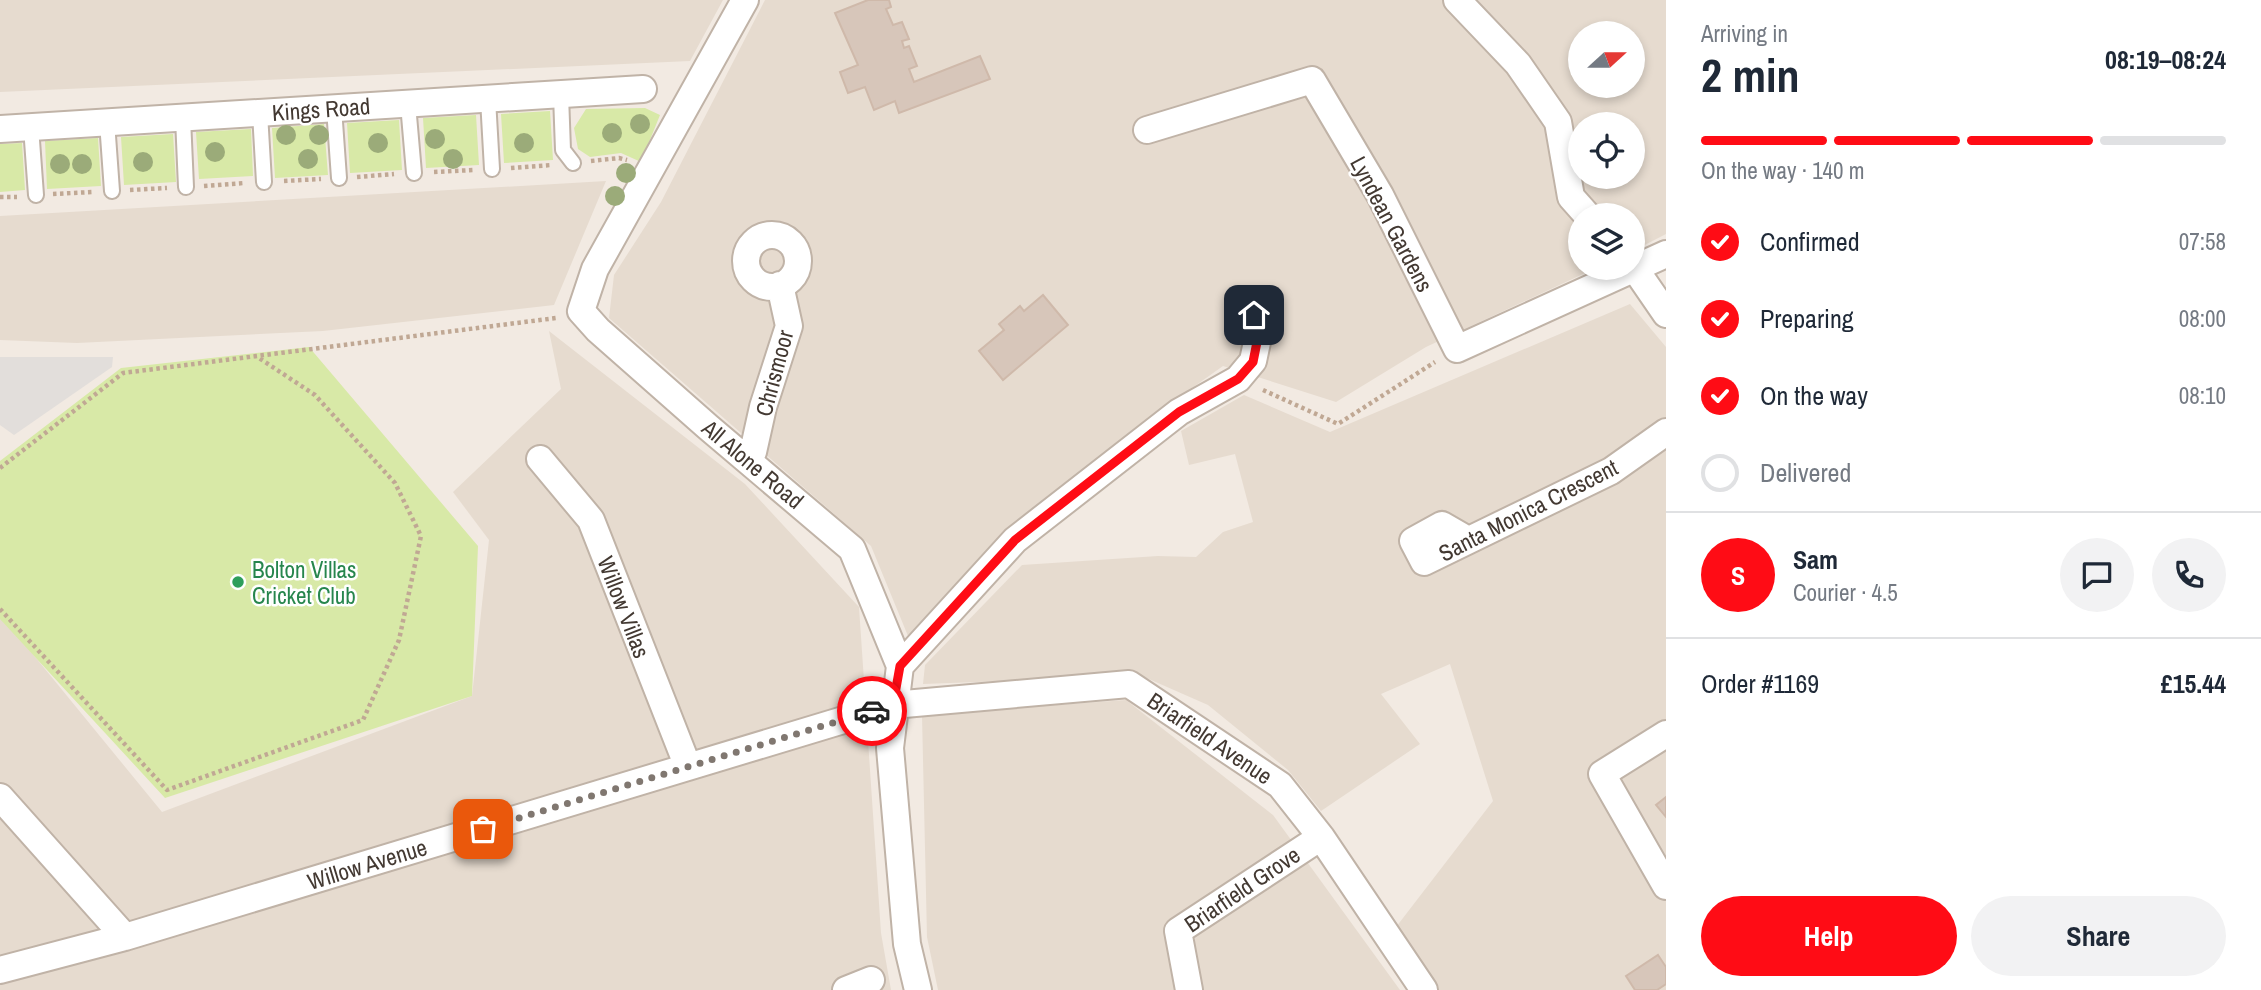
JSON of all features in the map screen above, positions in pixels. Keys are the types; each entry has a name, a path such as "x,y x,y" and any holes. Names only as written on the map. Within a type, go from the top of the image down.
{"street":[{"path":"581,311 595,269 746,0"},
{"path":"1457,0 1518,64 1558,122 1571,197 1576,203"},
{"name":"Lyndean Gardens","path":"1147,130 1312,80 1380,195 1457,349"},
{"name":"Kings Road","path":"0,129 643,89"},
{"path":"1645,263 1666,254"},
{"path":"1457,349 1608,280"},
{"path":"1642,280 1666,314"},
{"name":"Chrismoor","path":"748,459 753,452 763,407 789,326 780,285"},
{"name":"All Alone Road","path":"581,311 598,331 852,549 900,666"},
{"path":"918,990 907,944 891,761 893,705 900,666 1015,540 1179,412 1238,379 1253,362 1257,342 1254,315"},
{"name":"Santa Monica Crescent","path":"1424,562 1611,471 1666,432"},
{"name":"Willow Villas","path":"540,459 591,520 688,767"},
{"name":"Briarfield Avenue","path":"893,705 1129,684 1280,785 1321,837 1424,990"},
{"name":"Willow Avenue","path":"0,970 125,937 893,705"},
{"path":"1666,734 1602,774 1666,886"},
{"path":"0,797 125,937"},
{"name":"Briarfield Grove","path":"1189,990 1178,931 1321,837"},
{"path":"846,990 871,980"}],"lane":[{"path":"561,95 563,150 573,163"},
{"path":"488,99 492,169"},
{"path":"408,104 414,173"},
{"path":"334,108 340,178"},
{"path":"260,113 264,182"},
{"path":"183,118 186,187"},
{"path":"107,122 112,191"},
{"path":"31,127 36,195"}],"path":[{"path":"0,468 123,373 532,323 581,311"},
{"path":"1238,379 1338,424 1457,349"},
{"path":"0,609 167,790 363,720 398,640 421,536 395,483 314,395 259,358"}],"shaded area":[{"path":"0,0 723,0 690,61 0,92"},
{"path":"765,0 1666,0 1666,234 1645,245 1645,203 1568,203 1568,280 1570,280 1426,347 1336,402 1223,366 1130,432 1051,495 908,636 871,546 609,318 614,275 661,202"},
{"path":"606,181 554,305 323,331 77,343 0,340 0,216"},
{"path":"1630,304 1666,347 1666,990 1432,990 1393,931 1493,801 1450,664 1381,694 1420,744 1321,811 1288,770 1208,705 1142,676 923,684 925,665 1022,565 1158,556 1196,557 1223,532 1253,522 1235,454 1189,465 1181,431 1244,395 1330,432"},
{"path":"549,331 745,484 859,607 881,933 891,990 0,990 0,614 162,812 472,696 489,540 453,492 561,389"},
{"path":"0,357 113,357 112,367 14,435 0,425"},
{"path":"1126,700 1273,815 1400,990 938,990 927,937 922,715"}],"green space":[{"path":"645,108 660,115 641,162 621,153 590,157 578,149 574,128 586,109"},
{"path":"550,111 553,160 504,163 501,114"},
{"path":"476,115 479,165 426,168 423,118"},
{"path":"399,120 402,170 350,173 347,123"},
{"path":"324,124 328,175 275,178 272,128"},
{"path":"251,129 253,176 199,179 196,132"},
{"path":"173,134 176,182 124,185 121,137"},
{"path":"98,138 101,186 47,189 45,141"},
{"path":"22,143 25,190 0,192 0,144"},
{"name":"Bolton Villas Cricket Club","path":"309,347 478,546 472,696 165,798 0,619 0,461 121,368"}],"building":[{"path":"868,0 889,0 891,7 886,9 893,25 902,22 909,39 902,41 904,48 909,46 917,66 909,69 914,82 980,56 990,79 899,113 895,101 874,110 865,87 848,93 840,72 858,65 835,13"},
{"path":"1043,295 1068,325 1003,380 979,351 1004,330 999,324 1020,306 1024,311"},
{"path":"1666,797 1666,817 1656,805"},
{"path":"1658,955 1666,967 1666,984 1657,990 1635,990 1626,976"}],"way so far":[{"path":"483,829 872,711"}],"place":[{"name":"Bolton Villas Cricket Club","path":"238,582"}],"route":[{"path":"872,711 893,705 900,666 1015,540 1179,412 1238,379 1253,362 1257,342 1254,315"}]}
